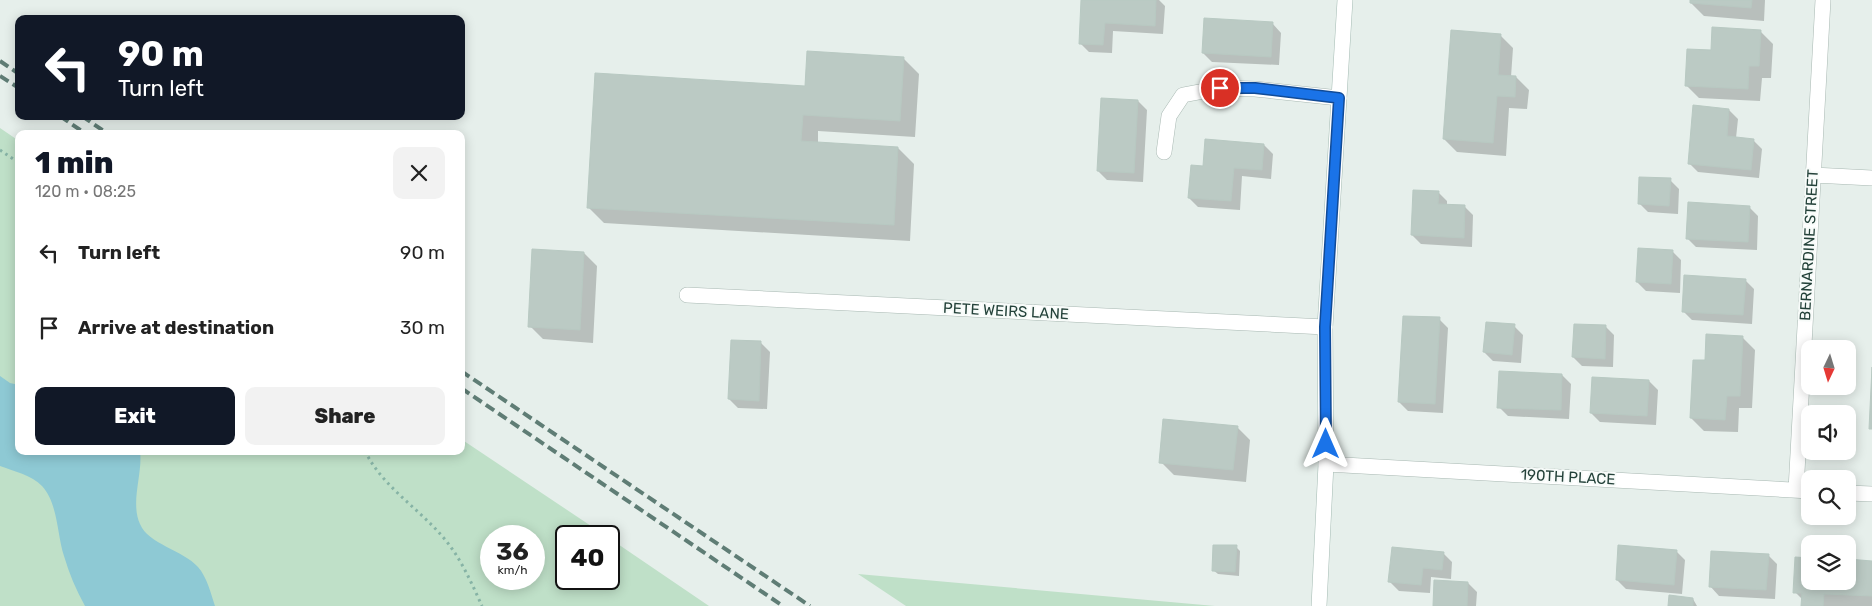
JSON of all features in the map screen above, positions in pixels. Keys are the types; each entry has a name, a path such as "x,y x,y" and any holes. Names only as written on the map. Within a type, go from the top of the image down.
{"street":[{"path":"1319,606 1326,464 1325,327 1345,0"},
{"name":"BERNARDINE STREET","path":"1804,470 1813,175 1823,0"},
{"path":"1164,152 1169,116 1183,95 1228,88 1255,88 1339,98"},
{"path":"1813,175 1872,178"},
{"name":"PETE WEIRS LANE","path":"688,295 1325,327"},
{"name":"190TH PLACE","path":"1326,464 1801,491"},
{"path":"1856,493 1872,494"}],"path":[{"path":"0,150 15,160"},
{"path":"367,455 382,476 443,536 464,566 482,606"}],"green space":[{"path":"0,128 15,138 15,455 465,455 465,442 590,525 555,525 555,590 620,590 620,545 709,606 0,606"},
{"path":"858,574 1215,606 906,606"}],"water":[{"path":"0,376 15,384 15,455 140,455 136,507 140,524 150,537 192,561 198,567 206,581 215,606 85,606 70,575 54,510 47,493 33,479 0,466"}],"building":[{"path":"1081,0 1156,0 1155,26 1105,23 1103,45 1079,44"},
{"path":"1690,0 1752,0 1751,8 1690,3"},
{"path":"1204,18 1273,22 1271,57 1202,53"},
{"path":"1712,27 1761,30 1759,66 1749,66 1748,89 1685,86 1687,49 1711,50"},
{"path":"1451,30 1501,34 1498,75 1516,76 1515,97 1497,96 1493,143 1443,139"},
{"path":"807,51 904,57 900,121 803,115 801,141 898,147 894,225 587,208 595,73 805,86"},
{"path":"1101,98 1138,100 1134,173 1097,171"},
{"path":"1693,105 1729,109 1727,136 1754,139 1751,170 1688,164"},
{"path":"1205,139 1264,144 1262,170 1234,168 1231,201 1188,198 1191,165 1203,166"},
{"path":"1639,177 1671,178 1669,206 1638,204"},
{"path":"1413,190 1439,191 1438,204 1465,205 1464,238 1411,235"},
{"path":"1688,202 1750,206 1748,242 1686,239"},
{"path":"1638,248 1673,250 1671,284 1636,282"},
{"path":"532,249 584,252 580,330 528,327"},
{"path":"1684,275 1746,279 1743,315 1682,312"},
{"path":"1403,316 1440,317 1435,404 1398,402"},
{"path":"1486,322 1515,324 1512,355 1483,352"},
{"path":"1574,324 1606,325 1605,359 1572,357"},
{"path":"1706,334 1743,336 1740,396 1727,396 1725,420 1690,418 1693,360 1705,360"},
{"path":"731,340 761,341 759,401 728,399"},
{"path":"1872,367 1872,429 1869,429"},
{"path":"1499,371 1562,374 1561,410 1497,408"},
{"path":"1592,377 1649,380 1647,416 1590,413"},
{"path":"1163,419 1238,426 1233,470 1159,463"},
{"path":"1213,545 1237,545 1235,572 1212,571"},
{"path":"1618,545 1677,550 1674,585 1616,580"},
{"path":"1392,547 1444,552 1442,570 1423,568 1421,585 1388,582"},
{"path":"1711,551 1769,554 1766,590 1709,587"},
{"path":"1795,557 1801,557 1801,590 1856,590 1856,560 1872,561 1872,596 1824,594 1823,606 1801,606 1802,593 1793,593"},
{"path":"1434,580 1468,582 1467,606 1433,606"},
{"path":"1669,595 1693,598 1693,606 1668,606"}],"railway":[{"path":"0,61 15,71"},
{"path":"0,76 15,85"},
{"path":"66,120 80,130"},
{"path":"88,120 102,130"},
{"path":"465,374 810,606"},
{"path":"465,391 783,606"}],"route":[{"path":"1220,88 1255,88 1339,98 1325,327 1326,444"}]}
